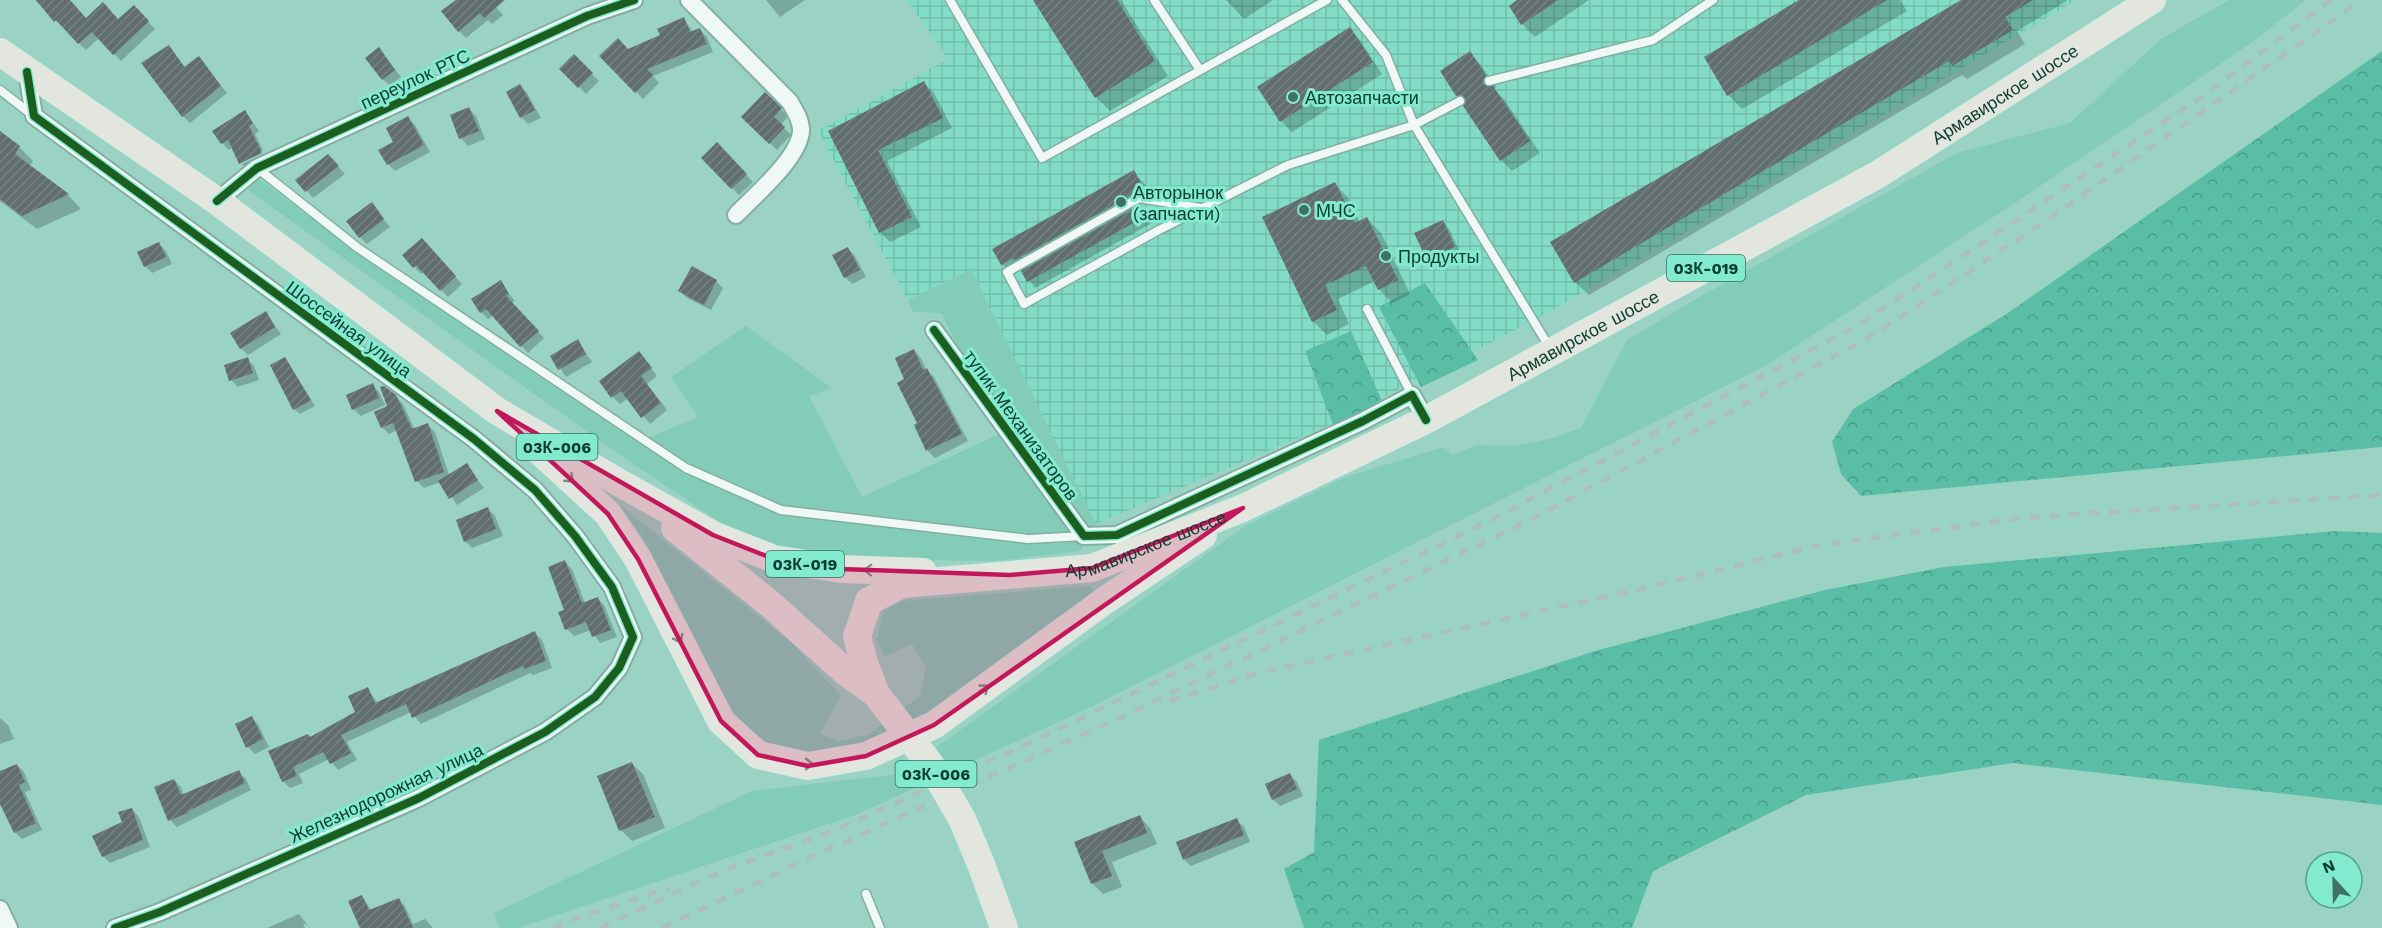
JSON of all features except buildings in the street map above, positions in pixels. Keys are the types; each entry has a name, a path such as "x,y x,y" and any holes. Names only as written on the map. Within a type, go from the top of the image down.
{"main road":[{"name":"Армавирское шоссе","path":"1010,575 1092,568 1243,508 1426,420 1877,175 2152,0"},
{"name":"Шоссейная улица","path":"0,52 217,201 496,411 618,482"},
{"path":"496,411 608,514 638,559 721,721 758,755 808,766 866,756 934,725 1107,599 1243,508"},
{"name":"03К-019","path":"618,482 713,535 774,559 841,569 1010,575"},
{"name":"03К-006","path":"618,482 769,603 847,673 876,694 930,764 962,819 1004,928"},
{"path":"876,694 857,636 869,601 902,584 1010,575"}],"street":[{"name":"переулок РТС","path":"217,201 257,168 587,16 634,0"},
{"path":"690,0 790,102 799,116 801,131 793,154 736,214"},
{"path":"27,72 34,116"},
{"name":"Шоссейная улица","path":"34,116 474,439 535,490 575,536 612,587 633,637"},
{"name":"тупик Механизаторов","path":"934,330 1084,536"},
{"path":"1084,536 1117,535 1353,426 1412,395 1426,420"},
{"name":"Железнодорожная улица","path":"115,928 160,912 419,798 545,732 595,697 619,668 633,637"},
{"path":"0,909 9,928"}],"lane":[{"path":"950,0 1042,158 1327,0"},
{"path":"1155,0 1200,70"},
{"path":"1342,0 1386,55 1414,125 1552,351"},
{"path":"1490,81 1653,40 1713,0"},
{"path":"0,90 34,116"},
{"path":"1201,208 1139,198 1007,272 1024,304 1201,208 1288,165 1414,125 1460,101"},
{"path":"257,168 358,248 686,468 781,510 1028,539 1084,536"},
{"path":"1366,309 1412,395"},
{"path":"866,894 880,928"}],"highlighted area":[{"path":"497,411 713,535 774,559 841,569 1010,575 1092,568 1243,508 934,725 866,756 808,766 758,755 721,721 638,559 608,514"}],"shaded area":[{"path":"907,0 2076,0 1546,314 1329,425 1096,524 971,270 908,300 818,131 948,59"},
{"path":"2229,0 2306,0 2251,43 2021,199 1767,365 1093,706 858,814 518,928 499,928 494,913 752,791 899,774 1247,525 1346,477 1443,447 1452,455 1477,445 1516,446 1553,438 1581,428 1627,340 1957,153 2070,123 2161,39"},
{"path":"256,177 357,252 638,442 698,417 671,377 746,326 832,388 809,396 862,497 1004,432 941,313 913,312 908,300 971,269 1096,524 1080,551 995,561 833,559 741,536 627,460 248,190"},
{"path":"620,505 793,644 841,696 820,734 839,741 868,735 920,696 926,667 912,644 884,657 877,639 884,610 903,601 1091,586 1096,592 929,717 874,744 824,755 777,749 738,722 641,534"}],"green space":[{"path":"2382,51 2382,447 1861,496 1841,474 1832,442 1853,409 2008,313"},
{"path":"1425,283 1478,360 1421,387 1379,307"},
{"path":"1351,331 1383,403 1334,427 1305,351"},
{"path":"2336,531 2382,533 2382,805 2013,763 1806,795 1653,871 1632,928 1304,928 1284,869 1314,852 1319,740 1595,651 1825,590 1944,567"}],"railway":[{"path":"600,928 725,870 833,831 1036,740 1489,521 1860,324 2200,98 2331,0"},
{"path":"662,928 809,858 1122,717 1530,520 1873,335 2044,222 2341,15 2359,0"},
{"path":"1170,701 1262,672 1636,590 1821,545 2029,517 2382,495"},
{"path":"553,928 669,888"}],"cycle path":[{"path":"217,201 257,168 587,16 634,0"},
{"path":"27,72 34,116 474,439 535,490 575,536 612,587 633,637 619,668 595,697 545,732 419,798 160,912 115,928"},
{"path":"934,330 1084,536 1117,535 1363,421 1412,395 1426,420"}],"place":[{"name":"Автозапчасти","path":"1293,97"},
{"name":"Авторынок (запчасти)","path":"1121,202"},
{"name":"МЧС","path":"1304,210"},
{"name":"Продукты","path":"1386,256"}]}
